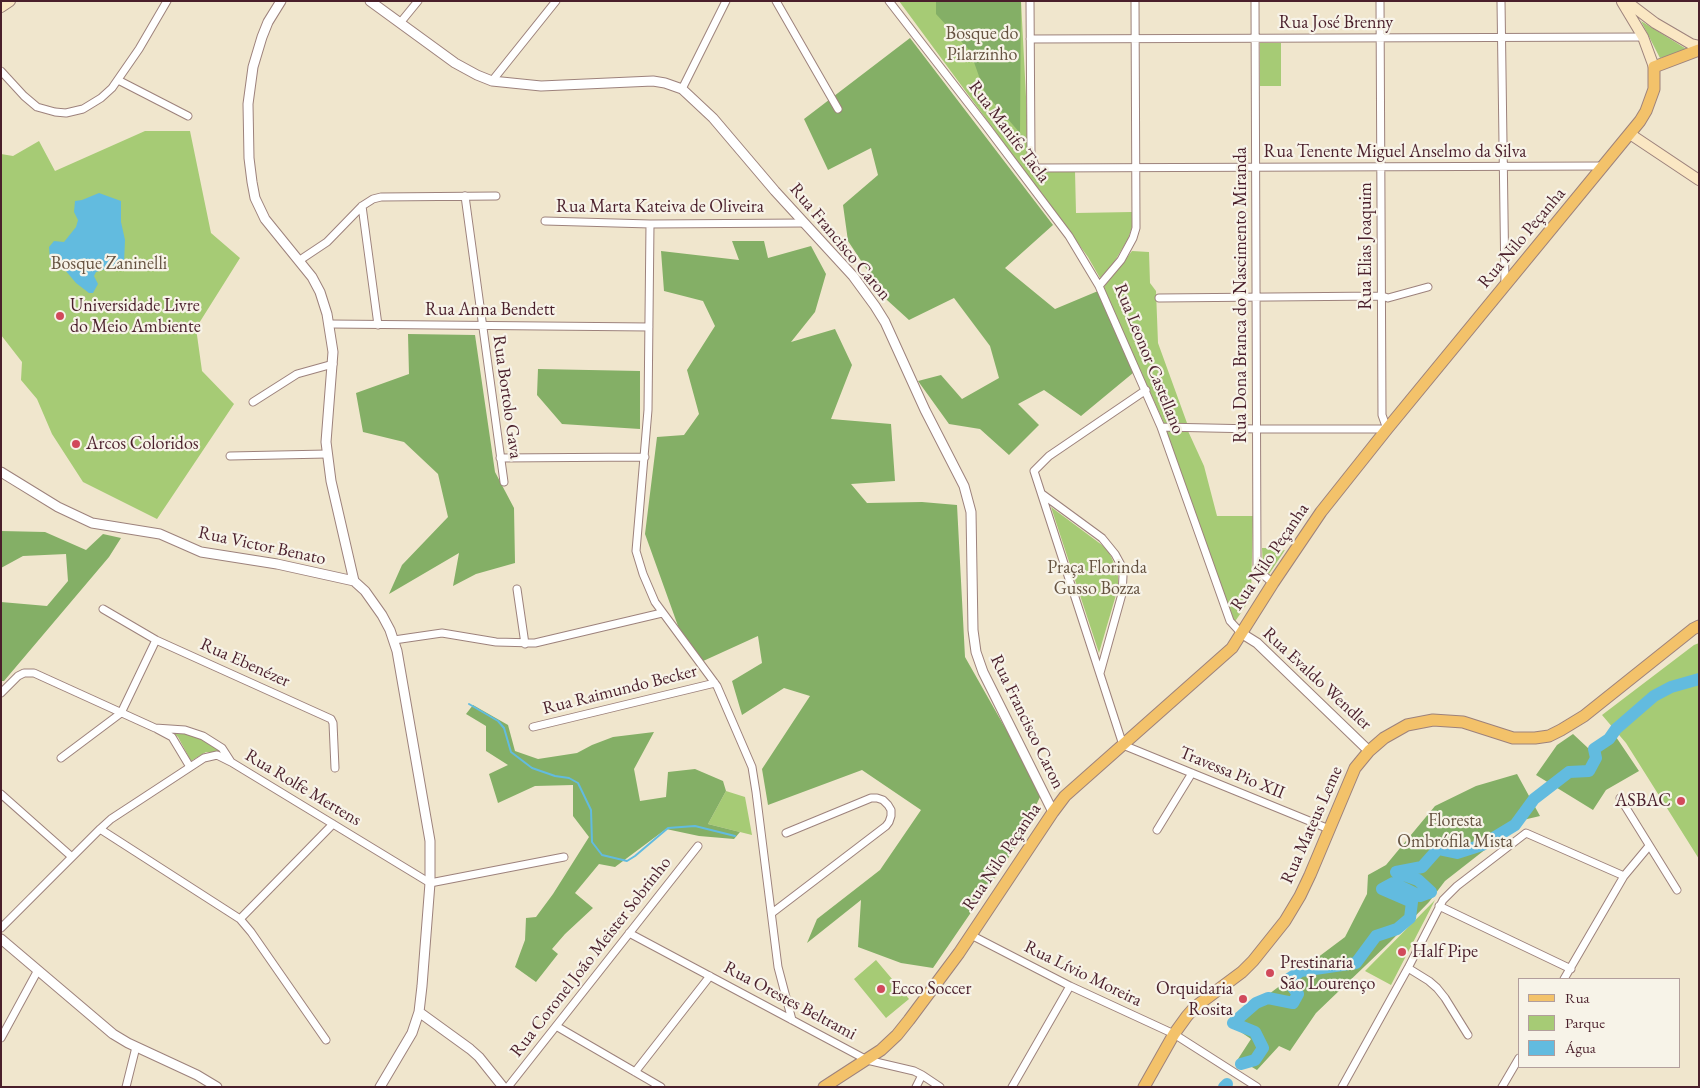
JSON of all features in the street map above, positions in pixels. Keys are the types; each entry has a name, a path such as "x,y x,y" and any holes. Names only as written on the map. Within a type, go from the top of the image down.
{"main road":[{"path":"1,7 10,1"},
{"name":"Rua Nilo Peçanha","path":"824,1087 867,1060 897,1035 930,994 1053,812 1071,790 1228,652 1321,512 1630,134 1646,111 1651,100 1654,89 1654,67 1643,37 1621,1"},
{"path":"1626,1 1655,23 1699,48"},
{"path":"1654,67 1699,48"},
{"path":"1630,134 1699,180"},
{"name":"Rua Mateus Leme","path":"1144,1087 1174,1034 1195,1008 1242,972 1273,937 1300,896 1351,775 1369,751 1384,738 1401,728 1420,721 1433,720 1463,722 1512,738 1523,739 1549,736 1584,716 1699,626"}],"street":[{"path":"1,71 37,107 55,112 74,112 92,105 107,93 118,80 167,1"},
{"path":"282,1 268,22 253,67 248,104 252,182 259,208 271,228 300,260 316,284 330,324 333,364 326,454 331,481 354,581 365,591 382,615 394,640 401,671 431,853 419,1012 412,1033 380,1087"},
{"name":"Rua Francisco Caron","path":"370,1 462,67 492,81 541,86 654,81 682,89 719,124 804,223 853,276 875,306 895,341 925,410 964,486 971,512 973,630 976,652 983,672 1053,812"},
{"path":"400,23 418,1"},
{"path":"492,81 556,1"},
{"path":"682,89 726,1"},
{"path":"776,1 838,109"},
{"name":"Rua Manife Tacla","path":"889,1 1063,228 1099,286"},
{"path":"1030,1 1030,39"},
{"name":"Rua Leonor Castellano","path":"1135,1 1136,218 1133,238 1121,260 1099,286 1161,427 1230,621 1241,633"},
{"name":"Rua Dona Branca do Nascimento Miranda","path":"1255,1 1258,565 1262,574 1273,583"},
{"name":"Rua Elias Joaquim","path":"1380,1 1382,415 1387,429"},
{"path":"1501,1 1505,286"},
{"name":"Rua José Brenny","path":"1030,39 1643,37"},
{"name":"Rua Tenente Miguel Anselmo da Silva","path":"1030,39 1031,155 1036,168 1604,166"},
{"path":"118,80 188,116"},
{"name":"Rua Bortolo Gava","path":"466,196 504,482"},
{"path":"300,260 332,238 362,206 376,198 496,196"},
{"path":"362,206 378,325"},
{"name":"Rua Marta Kateiva de Oliveira","path":"545,222 650,224 804,223"},
{"path":"650,224 648,410 645,457 635,542 636,551 648,589 662,613 715,683 752,767 778,968 792,1020"},
{"path":"1159,298 1382,296 1392,298 1428,287"},
{"name":"Rua Anna Bendett","path":"330,324 649,327"},
{"path":"253,402 297,374 333,364"},
{"path":"1122,745 1034,470 1049,456 1146,390"},
{"path":"1161,427 1387,429"},
{"path":"230,456 326,454"},
{"path":"500,458 645,457"},
{"name":"Rua Victor Benato","path":"1,472 58,507 92,523 160,534 201,552 277,564 354,581"},
{"path":"1042,494 1102,538 1116,554 1121,565 1123,576 1122,594 1100,675"},
{"path":"517,589 525,644"},
{"name":"Rua Ebenézer","path":"104,609 156,640 331,719 333,723 335,768"},
{"path":"394,640 442,633 496,642 525,644 546,642 662,613"},
{"name":"Rua Evaldo Wendler","path":"1241,633 1257,643 1369,751"},
{"path":"61,758 121,713 156,640"},
{"name":"Rua Rolfe Mertens","path":"1,693 14,679 24,672 39,674 155,728 185,730 203,736 222,748 231,762 430,883"},
{"name":"Rua Raimundo Becker","path":"533,727 715,683"},
{"path":"155,728 172,737 190,767"},
{"name":"Travessa Pio XII","path":"1122,745 1329,829"},
{"path":"1,928 100,828 204,758 212,755 221,756 231,762"},
{"path":"1157,830 1192,773"},
{"path":"1,794 72,857"},
{"path":"772,913 886,826 891,816 890,810 883,800 871,798 786,833"},
{"path":"1620,798 1677,890"},
{"path":"240,919 333,824"},
{"path":"100,828 240,919 326,1040"},
{"path":"1342,1087 1408,968 1439,906 1452,890 1526,833 1624,876"},
{"name":"Rua Coronel João Meister Sobrinho","path":"508,1087 698,846"},
{"path":"1565,978 1624,876 1650,846"},
{"path":"430,883 564,857"},
{"path":"1439,906 1571,969"},
{"name":"Rua Orestes Beltrami","path":"629,933 867,1060 905,1068 922,1074 940,1087"},
{"name":"Rua Lívio Moreira","path":"971,936 1070,986 1174,1034 1257,1087"},
{"path":"1,939 106,1030 120,1039 191,1072 217,1087"},
{"path":"1408,968 1437,988 1468,1035"},
{"path":"1,1038 38,970"},
{"path":"635,1072 710,976"},
{"path":"1012,1087 1070,986"},
{"path":"419,1012 479,1057 503,1087"},
{"path":"556,1026 661,1087"},
{"path":"126,1087 136,1047"},
{"path":"1502,1087 1518,1060"},
{"path":"916,1087 922,1074"}],"green space":[{"name":"Bosque do Pilarzinho","path":"899,1 1021,1 1029,154 1033,170 1075,171 1076,213 1132,212 1132,227 1128,239 1113,264 1100,278 1088,257"},
{"path":"936,1 1021,1 1020,133 985,93 970,51 936,14"},
{"path":"1641,21 1688,50 1660,58"},
{"path":"910,38 1053,225 1005,268 1055,309 1098,291 1133,373 1081,416 1044,390 1018,404 1039,425 1009,455 980,429 949,424 918,381 941,375 962,399 999,378 990,346 954,298 909,320 887,300 848,241 843,205 878,175 871,148 828,170 804,119"},
{"path":"1260,43 1281,43 1281,86 1260,86"},
{"name":"Bosque Zaninelli","path":"145,131 190,131 211,233 240,258 196,328 202,371 234,404 157,519 83,482 52,434 37,399 21,380 22,362 1,335 1,154 13,156 39,141 55,171"},
{"path":"732,241 764,241 768,258 811,246 826,274 815,312 791,342 835,329 852,365 831,419 891,424 895,481 851,484 867,503 922,502 957,505 965,657 1042,793 1015,848 933,968 901,963 858,947 861,900 807,943 817,919 880,870 921,810 862,770 768,805 762,769 810,696 784,688 742,715 732,681 762,663 758,636 701,662 678,626 645,534 657,437 684,435 699,414 687,370 715,326 703,301 664,291 661,251 739,260"},
{"path":"1132,251 1149,252 1150,283 1156,291 1158,343 1187,423 1164,423 1103,288"},
{"path":"408,334 475,335 495,472 514,508 515,563 476,574 453,586 459,553 389,594 402,565 448,517 438,474 404,442 363,432 356,393 409,374"},
{"path":"538,369 640,371 640,429 562,424 537,395"},
{"path":"1166,431 1188,431 1204,466 1217,516 1253,516 1251,598 1234,623"},
{"name":"Praça Florinda Gusso Bozza","path":"1051,507 1102,545 1109,552 1118,572 1118,588 1099,653"},
{"path":"1,531 45,532 86,550 103,534 121,538 109,557 4,681 1,681 1,602 47,606 68,581 66,554 23,556 1,568"},
{"path":"1262,548 1275,552 1285,550 1269,574 1263,567"},
{"name":"ASBAC","path":"1699,643 1699,859 1626,743 1602,715"},
{"path":"473,705 508,725 515,751 538,759 577,753 613,737 654,732 634,769 640,801 666,797 668,772 695,769 723,781 726,791 708,824 740,832 734,839 699,836 666,829 615,867 599,864 575,893 593,908 552,949 558,954 536,982 515,967 525,940 526,918 536,917 589,837 573,816 573,785 535,786 498,803 489,774 508,765 486,751 486,726 466,714"},
{"path":"170,730 199,737 220,750 221,753 206,752 191,761 178,737"},
{"name":"Floresta Ombrófila Mista","path":"1612,731 1639,771 1606,790 1593,810 1536,775 1557,745 1573,734 1588,748"},
{"name":"Floresta Ombrófila Mista","path":"1517,774 1540,816 1523,820 1445,881 1429,902 1390,942 1316,1013 1290,1051 1279,1046 1257,1070 1238,1059 1251,1039 1229,1024 1345,937 1367,894 1368,875 1386,865 1435,806 1476,786"},
{"path":"726,791 745,797 752,835 708,824"},
{"path":"1435,900 1391,985 1365,971"},
{"name":"Ecco Soccer","path":"876,960 909,999 886,1018 854,979"}],"water":[{"path":"99,193 121,201 121,222 125,240 124,263 96,272 94,276 98,284 93,293 89,293 76,283 65,270 60,269 55,260 50,260 49,247 54,241 64,242 76,227 78,220 74,212 75,201"}],"waterway":[{"path":"1241,1064 1255,1060 1263,1048 1255,1032 1233,1023 1256,1003 1268,998 1293,1003 1298,994 1287,980 1301,971 1356,963 1376,936 1397,929 1410,918 1412,902 1382,889 1393,883 1420,896 1431,892 1418,880 1396,872 1422,867 1438,849 1457,853 1482,845 1515,825 1534,799 1569,772 1589,771 1596,758 1594,749 1609,739 1616,729 1654,696 1671,687 1699,679"},
{"path":"469,704 498,721 504,728 511,752 532,768 555,776 569,778 578,783 591,810 592,842 602,855 627,861 668,828 695,826 735,836"},
{"path":"1224,1087 1227,1084"}],"place":[{"name":"Universidade Livre do Meio Ambiente","path":"60,316"},
{"name":"Arcos Coloridos","path":"76,444"},
{"name":"ASBAC","path":"1681,801"},
{"name":"Half Pipe","path":"1402,952"},
{"name":"Prestinaria São Lourenço","path":"1270,973"},
{"name":"Ecco Soccer","path":"881,989"},
{"name":"Orquidaria Rosita","path":"1243,999"}]}
